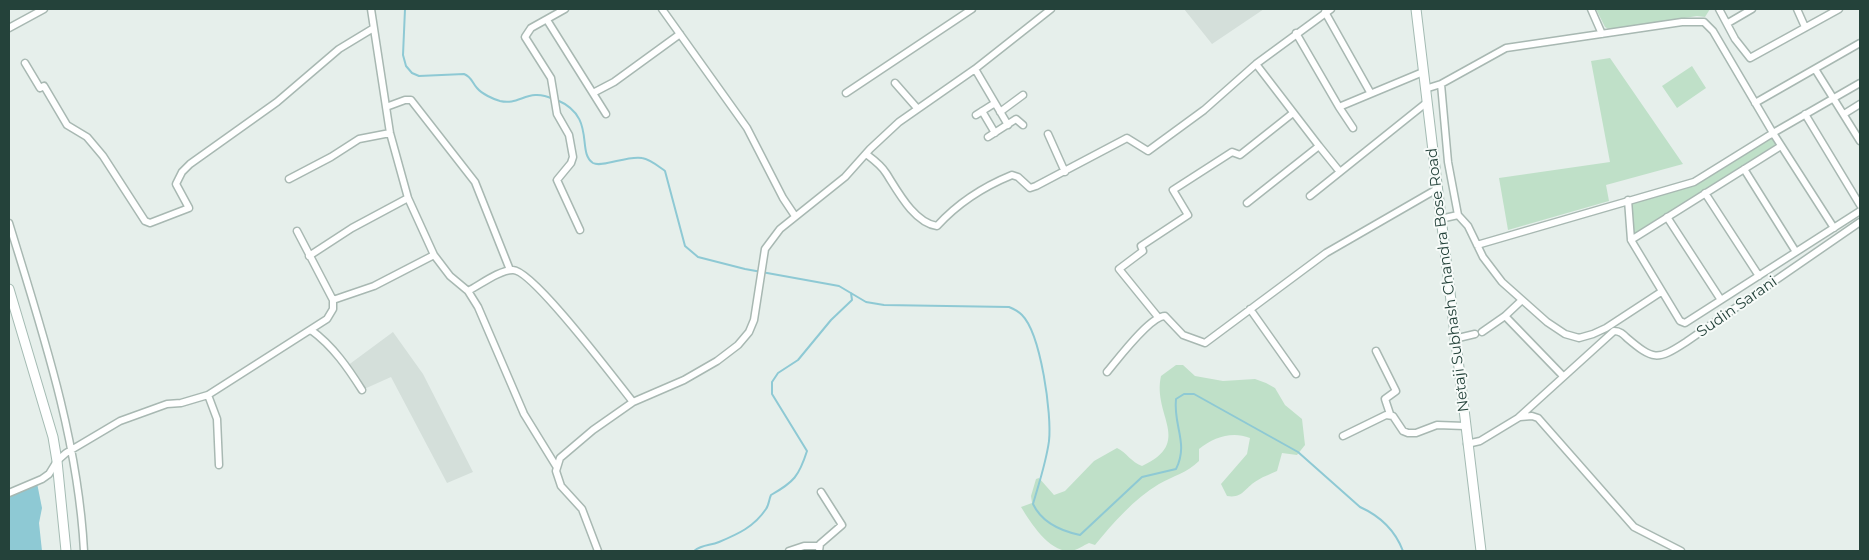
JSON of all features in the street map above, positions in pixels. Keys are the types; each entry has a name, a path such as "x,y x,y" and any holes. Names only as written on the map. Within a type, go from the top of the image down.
{"street":[{"path":"9,28 44,9"},
{"path":"370,9 390,133 408,198 434,255 450,276 468,291 479,310 524,414 556,466 561,486 584,514 598,551"},
{"path":"565,9 531,28 525,38 549,74 553,85 557,114 569,135 573,157 570,167 557,180 580,230"},
{"path":"662,9 747,128 783,198 795,216"},
{"path":"846,93 972,9"},
{"path":"556,466 560,458 575,444 633,402 684,380 717,361 743,340 754,320 765,252 772,238 795,216 845,177 883,136 917,108 975,69 1051,9"},
{"name":"Netaji Subhash Chandra Bose Road","path":"1416,9 1454,339 1481,551"},
{"path":"1591,9 1602,34"},
{"path":"1719,9 1726,23 1750,58 1839,9"},
{"path":"1713,31 1752,9"},
{"path":"1797,9 1805,27"},
{"path":"866,154 886,172 905,203 934,226 971,197 1012,175 1018,176 1030,188 1065,172 1127,138 1135,145 1148,151 1204,110 1256,64 1328,10 1370,92"},
{"path":"547,20 606,114"},
{"path":"1425,89 1441,84 1506,48 1699,21 1706,23 1713,31 1773,133 1838,236"},
{"path":"25,63 40,88 44,86 67,125 87,137 103,156 145,221 150,223 189,208 176,184 182,172 190,164 277,102 339,49 372,29"},
{"path":"1296,33 1353,128"},
{"path":"593,93 614,82 680,34"},
{"path":"1756,103 1860,43"},
{"path":"1256,64 1340,172"},
{"path":"975,69 1008,125"},
{"path":"1815,69 1860,141"},
{"path":"1339,107 1370,92 1422,72"},
{"path":"895,83 917,108"},
{"path":"1477,245 1694,182 1773,133 1860,83"},
{"path":"1441,84 1448,162 1458,215 1468,226 1483,257 1502,282 1559,330 1579,338 1606,328 1661,292"},
{"path":"1000,112 1023,95"},
{"path":"386,107 405,100 410,100 414,103 474,182 494,226 500,249 510,270"},
{"path":"995,103 979,113 995,133"},
{"path":"1310,196 1426,103"},
{"path":"1844,114 1860,104"},
{"path":"1158,317 1119,269 1143,251 1141,246 1188,215 1173,190 1232,152 1240,155 1294,113"},
{"path":"1805,114 1860,205"},
{"path":"988,138 1016,119 1023,125"},
{"path":"289,179 316,166 359,139 390,133"},
{"path":"1048,134 1065,172"},
{"path":"1247,202 1319,146"},
{"path":"1631,240 1781,146"},
{"path":"1744,169 1796,252"},
{"path":"1107,372 1136,338 1158,317 1165,316 1183,335 1195,338 1202,344 1326,253 1437,189"},
{"path":"1705,193 1759,276"},
{"path":"310,256 352,228 408,198"},
{"path":"1628,200 1631,240 1661,292 1682,323 1688,322 1860,211"},
{"path":"1440,219 1458,215"},
{"path":"1667,217 1721,300"},
{"name":"Sudin Sarani","path":"1563,376 1611,333 1620,332 1646,354 1659,356 1667,353 1686,342 1860,222"},
{"path":"9,223 52,366 73,449 84,551"},
{"path":"9,493 49,474 57,461 73,449 137,413 208,395 311,330 330,315 334,305 333,300 297,231"},
{"path":"333,300 383,282 434,255"},
{"path":"468,291 510,270 519,272 538,286 633,402"},
{"path":"9,289 53,437 66,551"},
{"path":"1482,332 1505,316 1522,300"},
{"path":"1250,309 1296,374"},
{"path":"1467,444 1480,441 1518,418 1563,376 1505,316"},
{"path":"311,330 322,338 347,366 362,390"},
{"path":"1454,339 1475,334"},
{"path":"1376,351 1396,391 1385,399 1390,414 1403,431 1416,433 1437,425 1465,426"},
{"path":"208,395 217,419 219,465"},
{"path":"1529,408 1634,527 1681,551"},
{"path":"1343,436 1380,417 1390,414"},
{"path":"1518,418 1532,416 1538,418"},
{"path":"789,551 804,546 819,549 842,525 821,492"}],"shaded area":[{"path":"1184,9 1264,9 1212,44"},
{"path":"393,332 423,374 473,472 447,483 391,377 362,390 347,366"}],"green space":[{"path":"1596,9 1710,9 1705,17 1697,16 1610,30 1605,27"},
{"path":"1610,58 1683,164 1606,185 1609,201 1508,230 1499,178 1610,162 1591,61"},
{"path":"1692,66 1706,88 1677,108 1662,86"},
{"path":"1773,133 1781,146 1631,240 1628,200 1694,182"},
{"path":"1176,365 1183,365 1195,376 1223,381 1255,379 1275,388 1285,405 1302,419 1305,445 1297,455 1282,453 1277,471 1258,480 1237,496 1227,496 1221,484 1247,454 1250,438 1230,435 1217,438 1199,449 1199,461 1194,465 1159,484 1133,504 1095,545 1089,543 1070,551 1055,547 1041,535 1021,507 1032,503 1031,496 1036,479 1039,478 1054,495 1065,491 1094,461 1117,448 1142,466 1157,457 1166,447 1168,438 1168,427 1160,390 1161,376"}],"water":[{"path":"37,483 42,508 39,523 42,551 9,551 9,494"}],"waterway":[{"path":"405,9 403,55 406,66 412,73 419,76 464,74 482,92 500,101 507,102 537,95 553,99"},
{"path":"557,100 569,107 577,115 584,134 588,158 593,163 602,164 630,158 642,158 651,161 665,171 685,246 698,257 745,269 839,286 866,302 884,305 1009,307 1021,314 1029,325 1040,356 1049,413 1048,449 1033,504 1041,516 1053,525 1080,535 1142,477 1176,469 1181,451 1176,399 1184,394 1194,394 1298,452 1360,507 1386,524 1400,543 1403,551"},
{"path":"694,551 700,547 733,536 751,525 766,509 771,495 795,478 807,451 772,394 772,382 778,373 798,360 831,320 852,300 851,293"}]}
